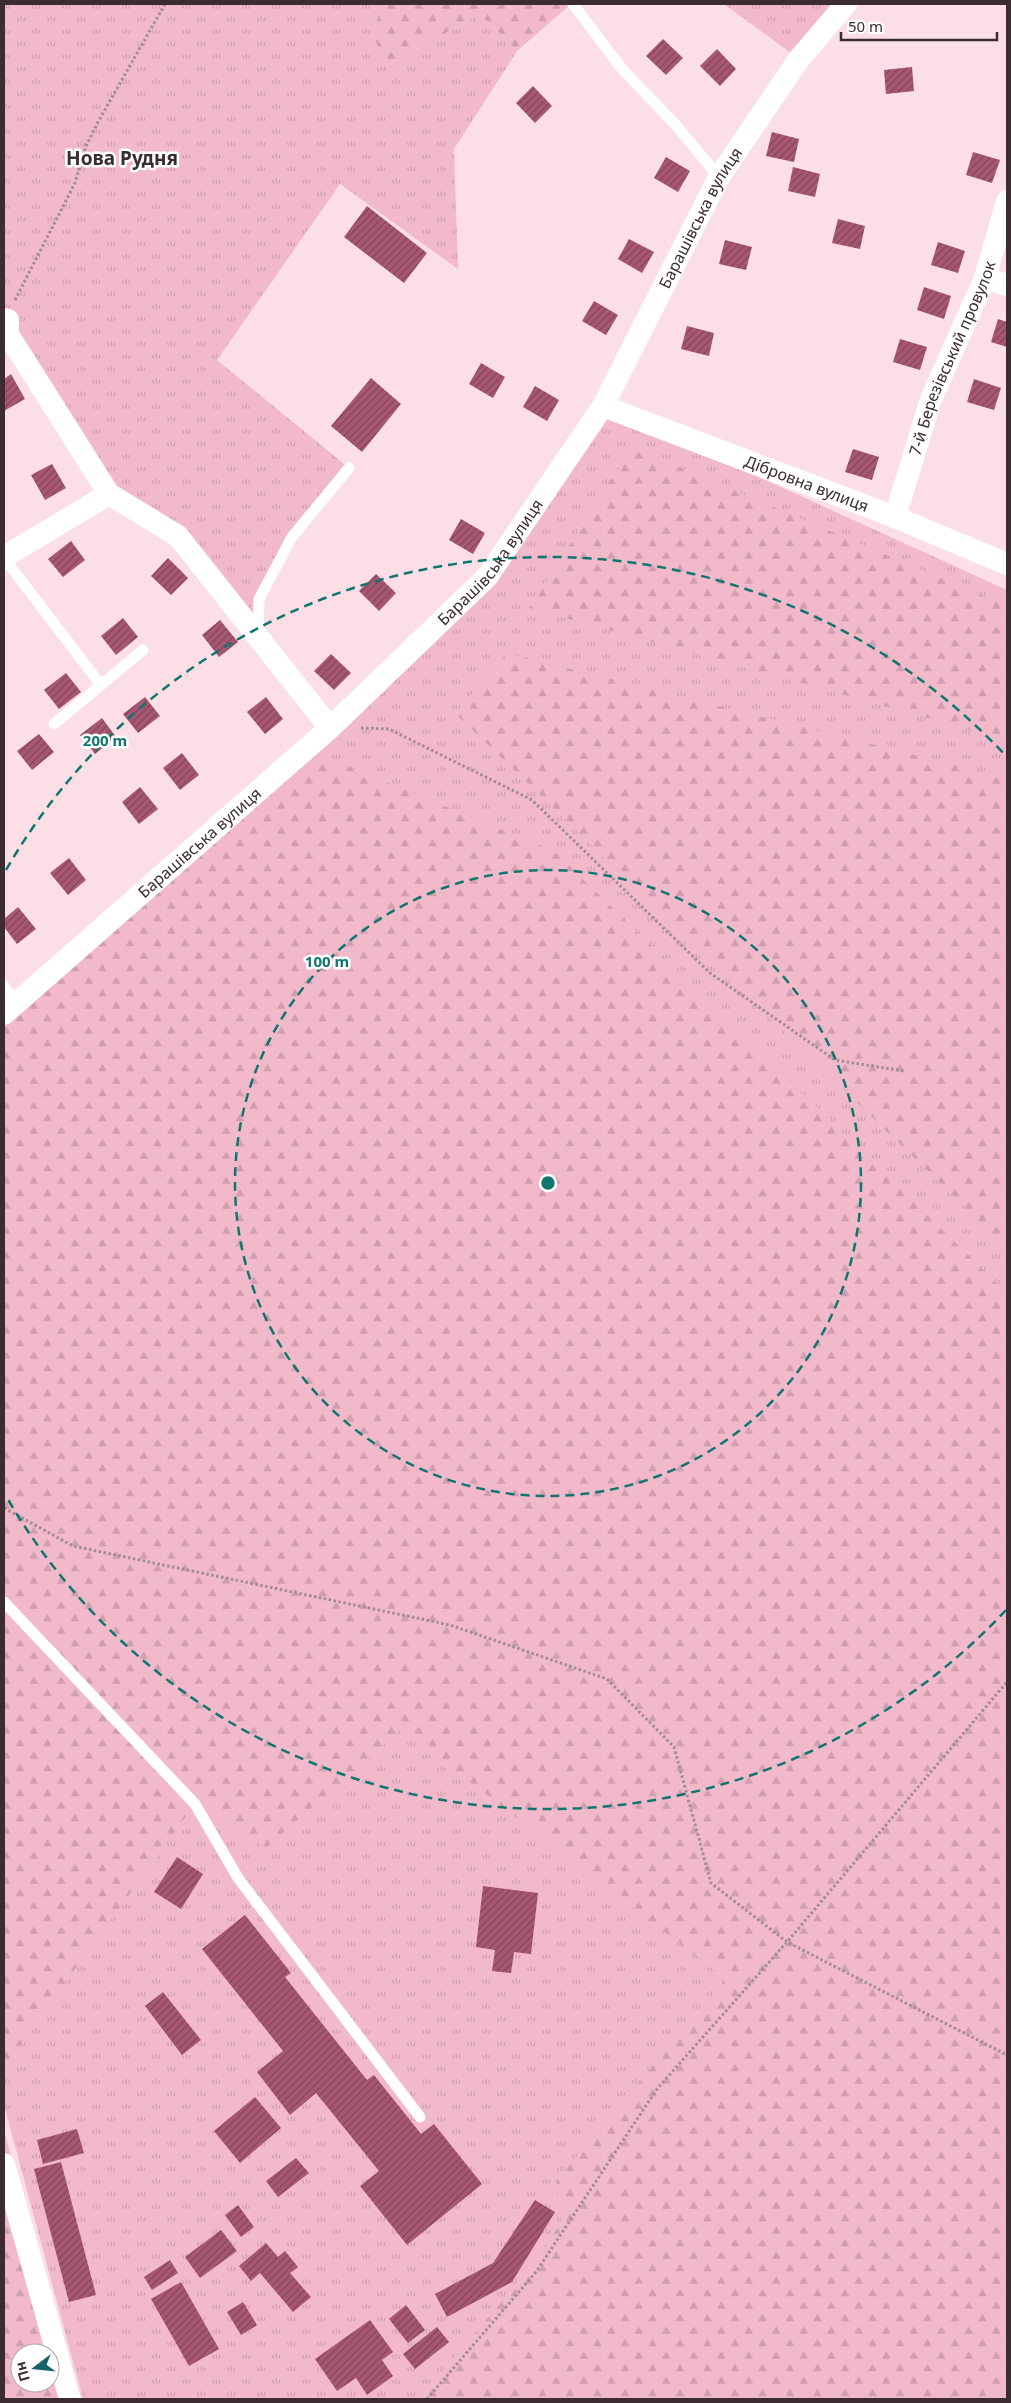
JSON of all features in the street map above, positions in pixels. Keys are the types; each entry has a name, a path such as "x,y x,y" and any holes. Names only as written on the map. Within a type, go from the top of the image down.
{"street":[{"name":"Барашівська вулиця","path":"8,1001 330,728 487,577 603,406 719,177 799,59 846,4"},
{"name":"7-й Березівський провулок","path":"895,517 931,399 985,278 1007,201"},
{"path":"985,278 1007,285"},
{"path":"6,319 8,334 109,494 178,536 330,728"},
{"name":"Дібровна вулиця","path":"603,406 895,517 1007,564"},
{"path":"4,558 109,494"},
{"path":"4,2164 70,2399"}],"lane":[{"path":"573,4 623,70 675,124 719,177"},
{"path":"258,637 259,599 292,537 349,468"},
{"path":"4,558 101,685"},
{"path":"54,724 143,650"},
{"path":"4,1602 195,1804 238,1878 420,2117"}],"path":[{"path":"6,319 74,183 86,146 98,122 165,4"},
{"path":"330,728 389,729 532,800 710,973 835,1060 904,1071"},
{"path":"4,1508 73,1546 450,1625 607,1679 674,1747 710,1883 787,1942 1007,2055"},
{"path":"427,2399 536,2272 658,2089 787,1942 1007,1682"}],"green space":[{"path":"4,4 382,4 372,34 387,66 480,14 517,51 454,149 458,269 340,184 217,360 349,468 292,537 259,599 258,637 178,536 109,494 4,330"},
{"path":"382,4 571,4 517,51 480,14 387,66 372,34"},
{"path":"724,4 846,4 799,59"},
{"path":"603,406 1007,590 1007,2399 83,2399 4,2105 4,1026 302,753 487,577"},
{"path":"632,447 1007,606 1007,740 529,608"},
{"path":"507,653 1007,778 1007,1248 455,713"},
{"path":"306,749 554,851 1007,1293 1007,2399 419,2399 510,2292 562,2222 556,2181 726,1979 401,1729 266,1848 195,1804 4,2067 4,1027"},
{"path":"4,2131 82,2399 4,2399"}],"building":[{"path":"663,39 683,58 666,75 646,56"},
{"path":"717,49 736,69 720,86 700,66"},
{"path":"912,67 914,91 886,94 884,70"},
{"path":"533,86 552,106 535,123 516,103"},
{"path":"772,132 799,139 794,162 766,156"},
{"path":"973,152 1000,160 992,183 966,175"},
{"path":"666,157 690,171 678,192 654,178"},
{"path":"793,167 820,174 815,197 788,191"},
{"path":"367,206 427,253 404,283 344,237"},
{"path":"838,219 865,226 860,249 832,243"},
{"path":"629,239 654,252 642,273 618,259"},
{"path":"725,240 752,247 746,270 719,264"},
{"path":"938,242 965,251 958,273 931,265"},
{"path":"924,287 951,296 944,319 917,310"},
{"path":"594,301 618,315 606,335 582,321"},
{"path":"998,319 1007,322 1007,347 991,342"},
{"path":"687,326 714,333 709,356 681,349"},
{"path":"900,339 927,347 920,370 893,362"},
{"path":"481,363 505,377 493,398 469,384"},
{"path":"11,374 25,399 4,411 4,379"},
{"path":"371,378 401,404 362,452 331,426"},
{"path":"974,379 1001,388 994,410 967,402"},
{"path":"535,386 559,400 547,421 523,407"},
{"path":"853,449 879,457 872,480 845,472"},
{"path":"52,464 66,488 45,500 31,475"},
{"path":"461,519 485,533 473,554 449,540"},
{"path":"71,541 85,560 63,577 48,559"},
{"path":"168,558 188,578 171,595 151,576"},
{"path":"376,574 396,593 379,611 359,591"},
{"path":"123,618 138,637 116,655 101,636"},
{"path":"220,620 238,642 219,657 202,635"},
{"path":"331,654 351,673 334,690 314,671"},
{"path":"66,673 81,692 59,709 44,690"},
{"path":"145,697 160,716 138,733 123,714"},
{"path":"266,697 283,719 265,734 247,712"},
{"path":"102,718 116,737 95,754 80,735"},
{"path":"39,734 54,752 32,770 17,751"},
{"path":"182,753 199,775 180,790 163,768"},
{"path":"140,787 158,809 139,824 122,802"},
{"path":"69,858 86,880 68,895 50,873"},
{"path":"18,907 36,929 17,944 4,927 4,919"},
{"path":"177,1857 203,1874 181,1909 154,1892"},
{"path":"483,1886 538,1893 531,1954 514,1952 511,1973 492,1971 495,1950 476,1947"},
{"path":"245,1915 291,1973 285,1977 367,2080 374,2075 421,2134 434,2124 482,2184 407,2245 360,2186 379,2171 316,2093 290,2115 257,2072 283,2051 202,1949"},
{"path":"163,1992 201,2040 182,2055 145,2006"},
{"path":"255,2097 281,2128 240,2163 214,2131"},
{"path":"77,2129 84,2153 43,2164 37,2140"},
{"path":"296,2158 309,2173 278,2197 266,2181"},
{"path":"61,2162 96,2295 69,2302 34,2169"},
{"path":"535,2200 555,2212 512,2282 447,2317 435,2294 493,2263"},
{"path":"238,2205 254,2227 241,2237 225,2215"},
{"path":"221,2230 237,2251 200,2278 185,2257"},
{"path":"266,2243 278,2257 285,2251 298,2267 290,2273 311,2297 293,2312 260,2273 251,2281 239,2266"},
{"path":"170,2260 178,2273 152,2290 144,2277"},
{"path":"181,2282 219,2349 189,2366 151,2299"},
{"path":"243,2302 257,2325 241,2335 227,2312"},
{"path":"406,2305 425,2330 408,2343 389,2319"},
{"path":"370,2320 393,2352 382,2360 393,2376 367,2395 356,2378 337,2391 315,2359"},
{"path":"437,2327 449,2342 415,2369 403,2354"}],"district":[{"name":"Нова Рудня","path":"122,158"}]}
